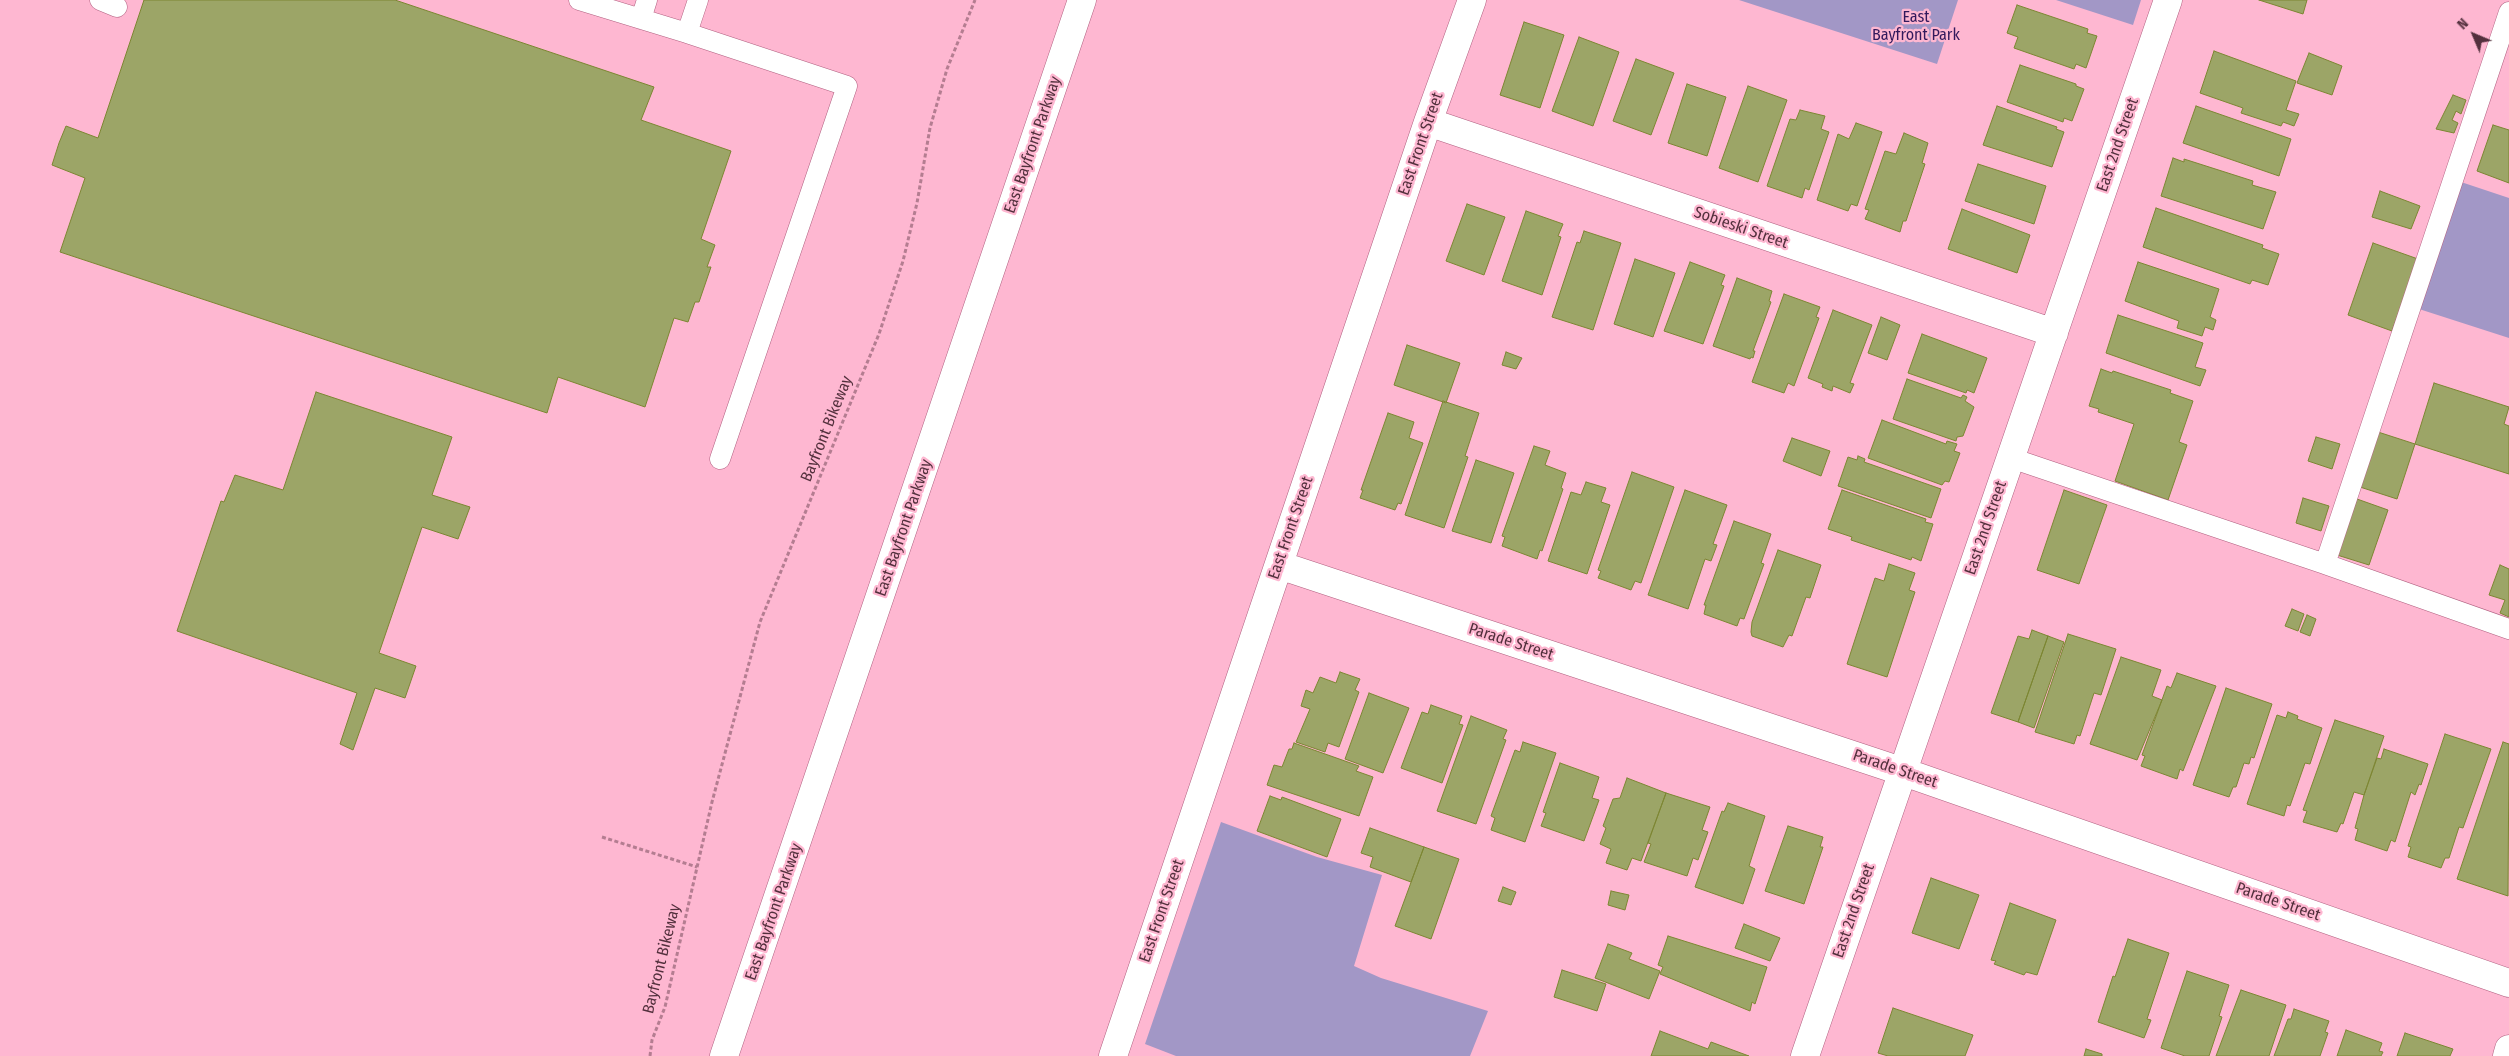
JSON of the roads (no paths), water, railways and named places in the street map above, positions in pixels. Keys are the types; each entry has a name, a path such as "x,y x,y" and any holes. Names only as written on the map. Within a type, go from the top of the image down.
{"main road":[{"name":"East Bayfront Parkway","path":"724,1056 1082,0"},
{"name":"East Front Street","path":"1112,1056 1428,122 1472,0"},
{"name":"East 2nd Street","path":"1805,1056 1901,771 2011,458 2168,0"},
{"name":"Sobieski Street","path":"1428,122 2054,333"},
{"name":"Parade Street","path":"1279,565 1901,771 2509,983"},
{"path":"2507,1056 2509,1049"}],"lane":[{"path":"578,0 688,33 847,86 720,459"},
{"path":"641,19 647,0"},
{"path":"688,33 698,0"},
{"path":"2325,564 2509,12"},
{"path":"2011,458 2325,564 2509,630"}],"park label":[{"name":"East Bayfront Park","path":"1916,27"}]}
